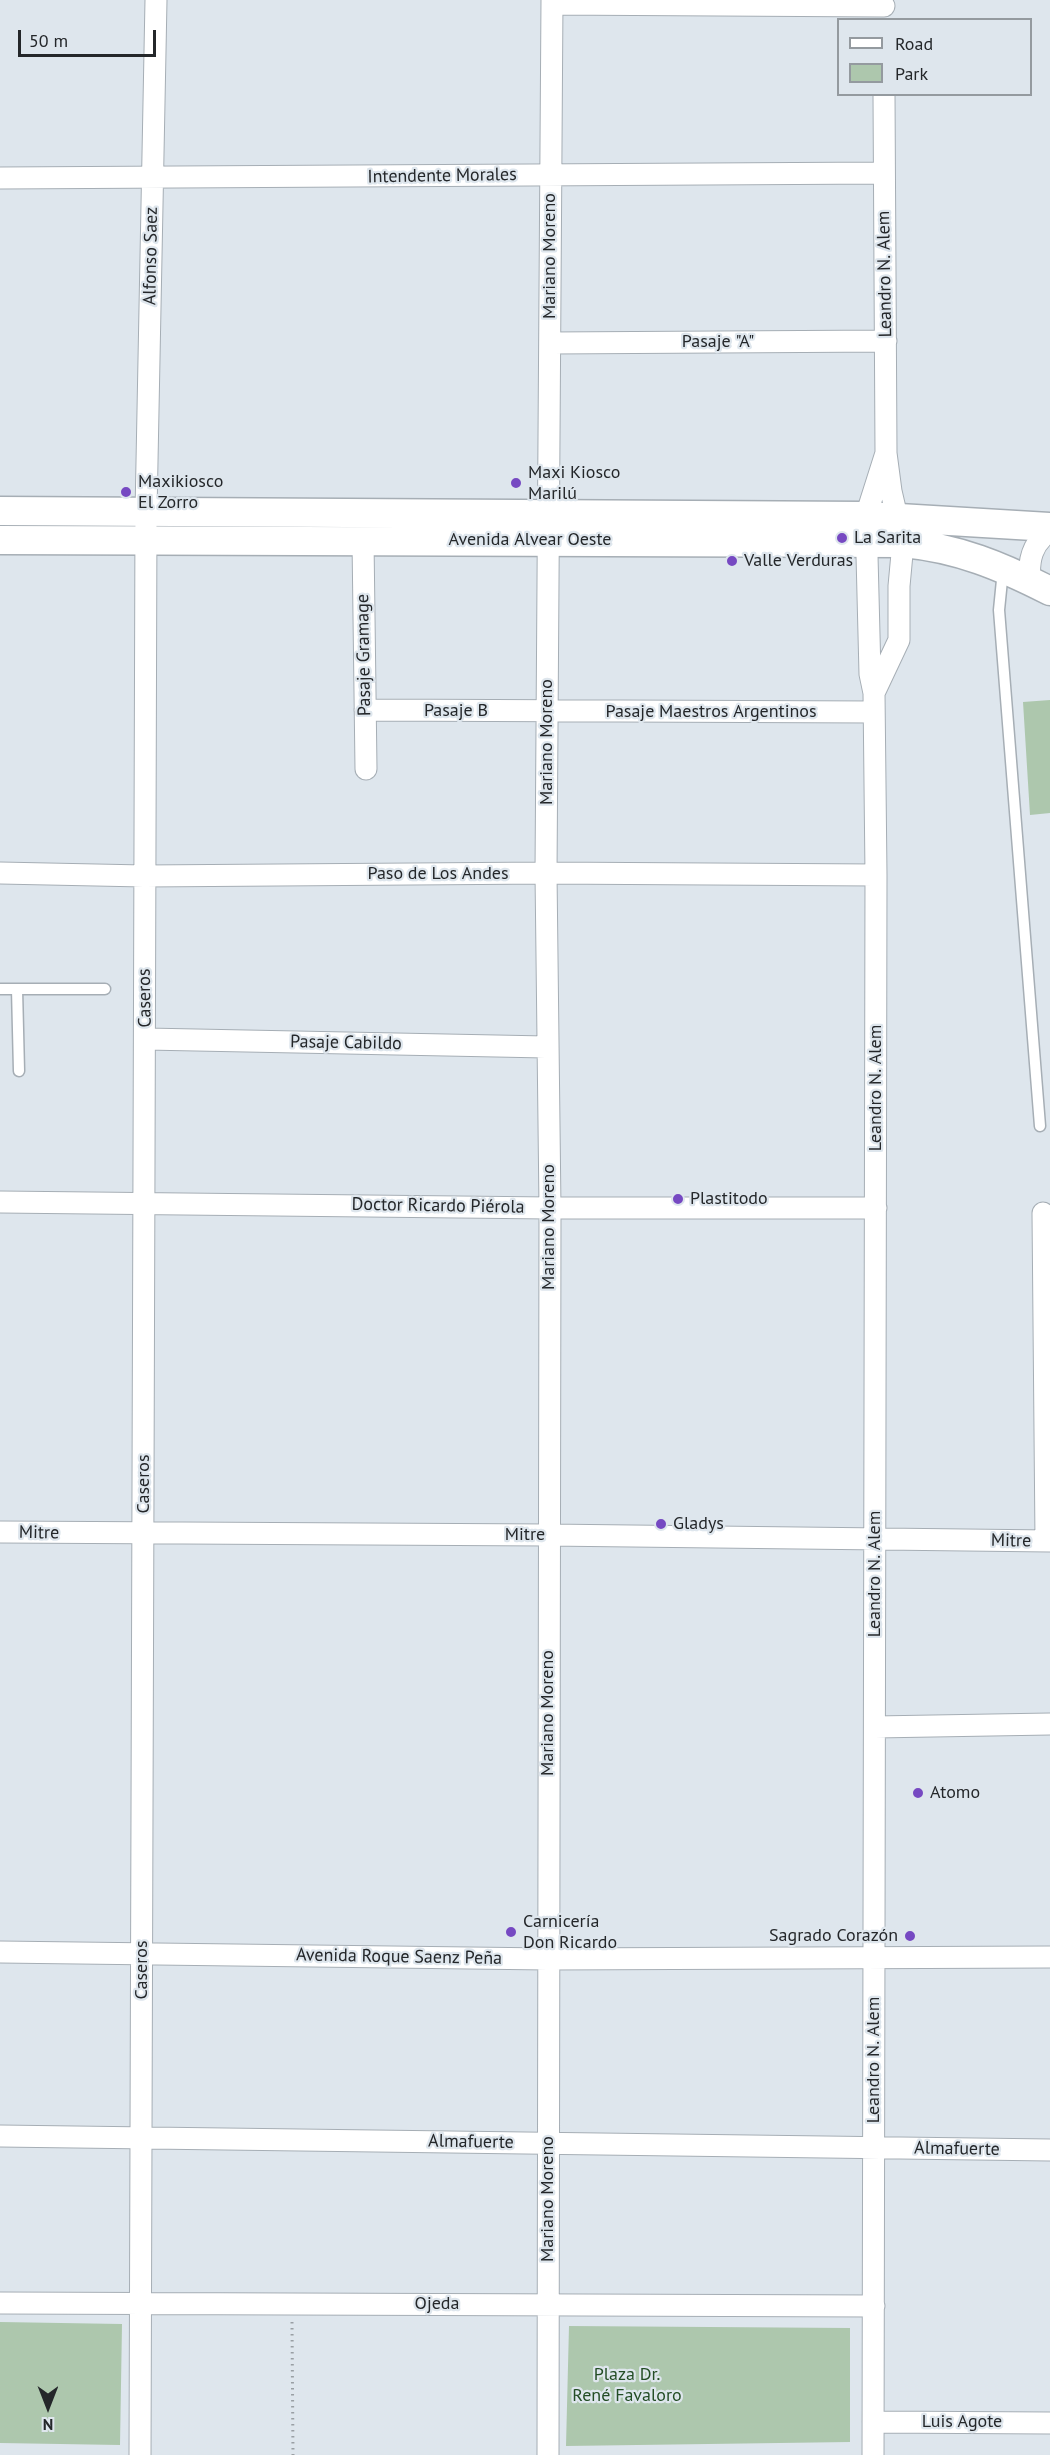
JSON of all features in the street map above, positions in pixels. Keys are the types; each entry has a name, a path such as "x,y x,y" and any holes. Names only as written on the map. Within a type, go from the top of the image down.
{"main road":[{"name":"Avenida Alvear Oeste","path":"0,512 146,513 548,527 1050,529"},
{"name":"Avenida Alvear Oeste","path":"0,540 363,540 548,527"},
{"name":"Avenida Alvear Oeste","path":"900,530 1003,567 1040,586"}],"street":[{"name":"Alfonso Saez","path":"146,513 156,0"},
{"path":"552,2 884,8"},
{"name":"Mariano Moreno","path":"548,2455 550,1208 546,1047 546,873 552,2"},
{"name":"Leandro N. Alem","path":"874,703 899,640 900,530 891,491 886,453 884,96"},
{"name":"Intendente Morales","path":"0,178 884,173"},
{"name":"Pasaje \"A\"","path":"551,343 886,341"},
{"name":"Leandro N. Alem","path":"873,2455 876,875 874,703 870,674 866,529 886,453"},
{"name":"Caseros","path":"140,2455 146,513"},
{"path":"1040,586 1029,563 1040,538 1050,529"},
{"name":"Pasaje Gramage","path":"363,540 366,769"},
{"name":"Pasaje Maestros Argentinos","path":"547,711 874,703"},
{"name":"Pasaje B","path":"365,710 547,711"},
{"name":"Paso de Los Andes","path":"0,873 144,876 546,873 876,875"},
{"name":"Pasaje Cabildo","path":"146,1039 546,1047"},
{"name":"Doctor Ricardo Piérola","path":"0,1202 550,1208 876,1208"},
{"path":"1043,1214 1047,1273 1048,1541"},
{"name":"Mitre","path":"0,1532 1048,1541"},
{"path":"875,1727 1050,1724"},
{"name":"Avenida Roque Saenz Peña","path":"0,1952 548,1959 1050,1957"},
{"name":"Almafuerte","path":"0,2136 1050,2150"},
{"name":"Ojeda","path":"0,2303 874,2306"},
{"name":"Luis Agote","path":"873,2422 1050,2423"}],"lane":[{"path":"1003,567 999,610 1040,1126"},
{"path":"0,988 105,989"},
{"path":"17,989 19,1071"}],"path":[{"path":"292,2304 293,2455"}],"green space":[{"path":"1050,700 1050,813 1030,815 1023,702"},
{"path":"0,2322 122,2324 120,2445 0,2443"},
{"name":"Plaza Dr. René Favaloro","path":"569,2326 850,2328 850,2442 566,2446"}],"place":[{"name":"Maxi Kiosco Marilú","path":"516,483"},
{"name":"Maxikiosco El Zorro","path":"126,492"},
{"name":"La Sarita","path":"842,538"},
{"name":"Valle Verduras","path":"732,561"},
{"name":"Plastitodo","path":"678,1199"},
{"name":"Gladys","path":"661,1524"},
{"name":"Atomo","path":"918,1793"},
{"name":"Carnicería Don Ricardo","path":"511,1932"},
{"name":"Sagrado Corazón","path":"910,1936"}]}
